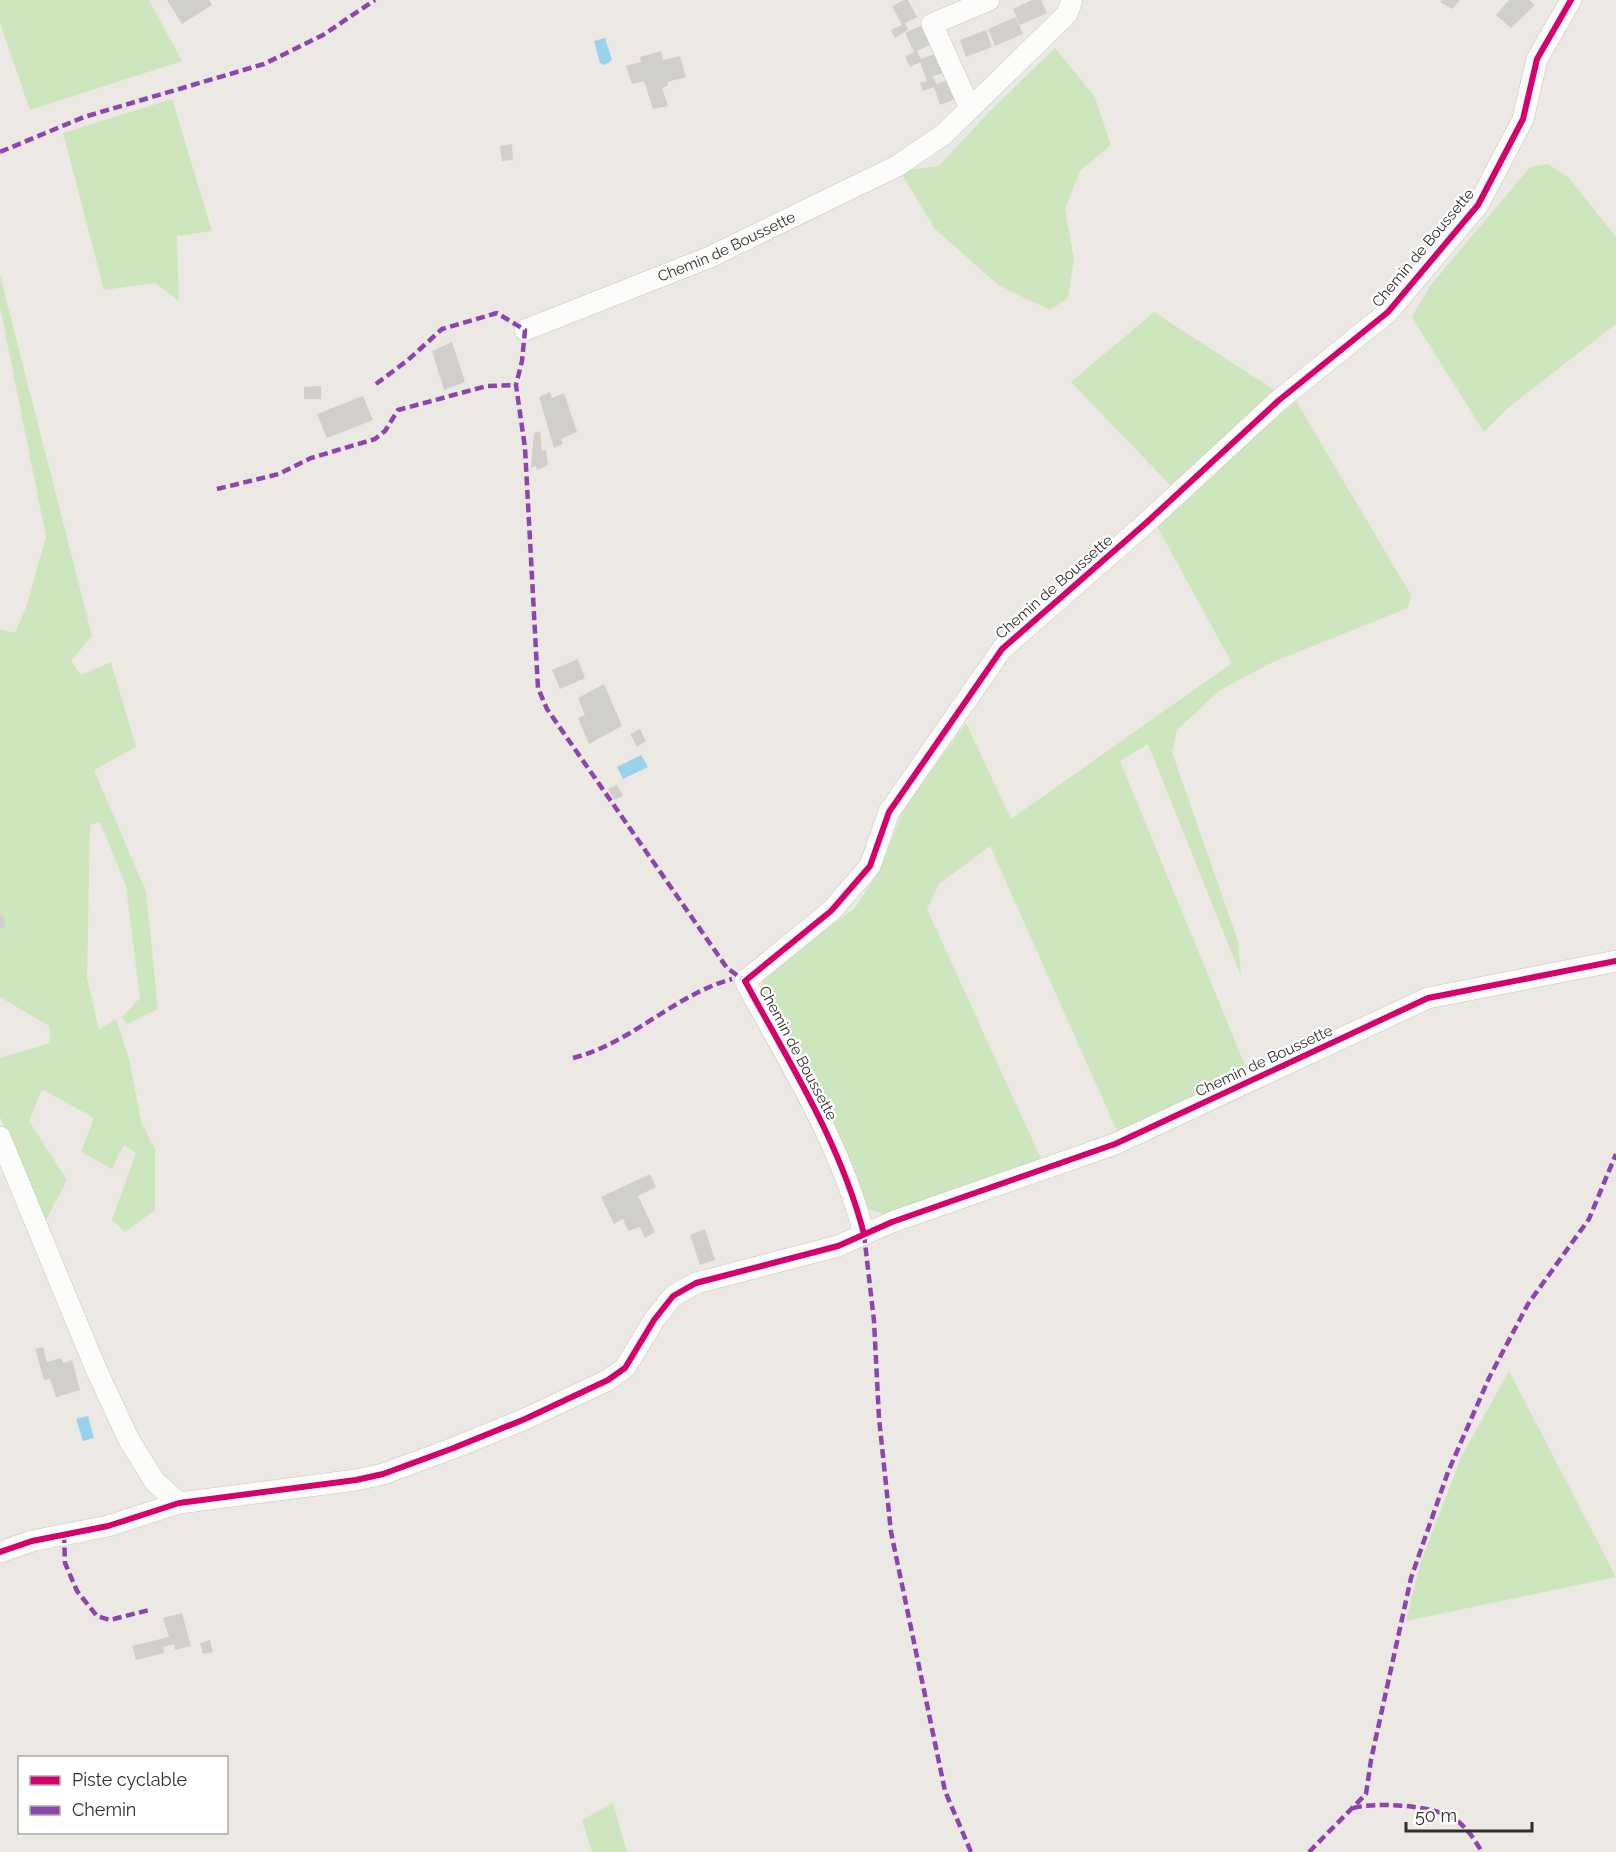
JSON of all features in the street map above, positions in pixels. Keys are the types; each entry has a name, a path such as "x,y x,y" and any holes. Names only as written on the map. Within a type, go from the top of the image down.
{"street":[{"path":"970,108 932,24 989,0"},
{"name":"Chemin de Boussette","path":"525,330 710,257 897,166 944,134 1066,14 1072,0"},
{"name":"Chemin de Boussette","path":"1571,0 1537,59 1522,119 1478,205 1388,312 1278,401 1146,523 1002,649 890,812 870,866 831,911 745,981 812,1098 853,1190 864,1234 892,1222 1115,1144 1428,998 1616,961"},
{"path":"0,1137 96,1369 129,1440 155,1482 179,1503"},
{"path":"0,1552 32,1541 108,1526 179,1503 356,1480 383,1474 451,1449 525,1419 608,1380 625,1368 654,1320 673,1296 696,1283 814,1254 864,1234"}],"green space":[{"path":"0,0 149,0 182,61 30,110 0,23"},
{"path":"1055,48 1095,97 1111,145 1080,171 1065,209 1074,259 1068,298 1050,310 998,285 935,229 900,171 939,166 986,115"},
{"path":"172,99 212,231 177,236 179,301 155,283 104,290 63,133"},
{"path":"1548,164 1569,178 1616,237 1616,324 1509,407 1484,432 1412,317 1430,286 1530,167"},
{"path":"0,275 92,636 71,661 81,675 111,662 136,747 94,770 146,892 158,1009 127,1024 122,1017 140,998 126,886 100,822 90,825 87,978 99,1030 116,1019 129,1059 141,1121 155,1149 155,1210 125,1232 112,1220 136,1153 124,1145 112,1169 81,1152 94,1118 42,1089 29,1121 67,1180 45,1222 0,1117 0,1058 50,1043 49,1026 0,997 0,629 15,633 26,608 46,537 0,307"},
{"path":"1154,312 1276,391 1171,486 1071,382"},
{"path":"1296,401 1411,595 1408,608 1273,662 1220,690 1177,730 1172,752 1238,941 1241,976 1148,744 1120,761 1247,1070 1118,1133 990,846 939,884 927,909 1042,1161 886,1215 866,1208 759,1001 765,973 855,908 879,871 905,806 966,723 1011,819 1232,663 1154,521"},
{"path":"1509,1371 1616,1577 1406,1621 1421,1561 1462,1455"},
{"path":"613,1803 627,1852 592,1852 582,1820"}],"water":[{"path":"605,38 612,60 605,65 600,63 594,41"},
{"path":"641,755 648,767 623,779 617,767"},
{"path":"88,1416 94,1438 83,1441 76,1419"}],"building":[{"path":"167,0 209,0 212,5 182,24"},
{"path":"908,0 917,17 905,23 908,30 895,38 891,30 902,25 892,6"},
{"path":"1032,0 1041,0 1047,13 1020,25 1013,9"},
{"path":"1460,0 1452,9 1440,2"},
{"path":"1509,0 1529,0 1535,5 1511,28 1496,15"},
{"path":"1016,17 1023,34 995,46 988,29"},
{"path":"922,25 931,44 917,51 921,59 937,53 944,73 933,76 936,84 951,79 958,98 940,105 934,87 923,91 920,83 927,81 920,62 910,67 905,57 914,52 905,33"},
{"path":"986,30 992,47 966,57 960,40"},
{"path":"661,51 663,60 680,56 686,77 667,82 668,86 662,88 668,106 653,109 644,81 632,84 626,66 641,62 640,57"},
{"path":"512,144 513,160 502,161 500,146"},
{"path":"452,342 465,382 444,390 432,351"},
{"path":"321,386 321,399 304,399 304,387"},
{"path":"550,392 552,398 564,393 577,432 561,439 563,444 554,448 539,397"},
{"path":"363,396 373,420 327,438 317,414"},
{"path":"540,431 542,451 546,450 548,465 537,470 536,466 531,468 531,466 534,433"},
{"path":"578,659 585,678 560,689 552,670"},
{"path":"604,684 622,726 589,744 578,718 585,715 578,698"},
{"path":"640,729 646,741 637,747 630,734"},
{"path":"617,785 623,796 614,800 608,789"},
{"path":"3,915 6,927 0,929 0,916"},
{"path":"650,1174 656,1187 638,1196 655,1232 645,1238 640,1227 628,1231 623,1219 614,1224 601,1197"},
{"path":"705,1229 715,1260 700,1265 690,1235"},
{"path":"43,1347 47,1362 61,1358 63,1363 72,1360 80,1390 56,1397 50,1379 44,1380 35,1349"},
{"path":"182,1613 191,1646 175,1650 174,1644 163,1647 164,1653 136,1660 132,1646 169,1637 163,1618"},
{"path":"210,1640 213,1652 203,1654 200,1643"}],"marked path":[{"path":"0,152 84,117 264,64 323,35 375,0"},
{"path":"376,384 408,360 442,329 497,313 525,330 522,361 516,385 525,448 538,688 547,709 727,968 745,981"},
{"path":"217,489 279,474 311,458 375,439 385,431 398,410 487,386 516,385"},
{"path":"573,1058 615,1042 691,996 732,979"},
{"path":"1309,1852 1366,1794 1371,1760 1411,1578 1448,1472 1489,1378 1528,1304 1589,1219 1616,1154"},
{"path":"864,1234 874,1321 879,1418 891,1532 945,1791 971,1852"},
{"path":"64,1534 65,1563 77,1591 97,1616 110,1620 149,1610"},
{"path":"1353,1808 1375,1805 1403,1806 1441,1813 1461,1824 1482,1852"}],"cycle path":[{"path":"864,1234 854,1200 828,1135 745,981 831,911 870,866 889,812 1002,649 1146,523 1278,401 1388,312 1478,205 1523,119 1537,59 1571,0"},
{"path":"0,1552 32,1541 108,1526 179,1503 356,1480 383,1474 525,1419 608,1380 625,1368 654,1320 673,1296 696,1283 838,1246 892,1222 1115,1144 1428,998 1616,961"}]}
